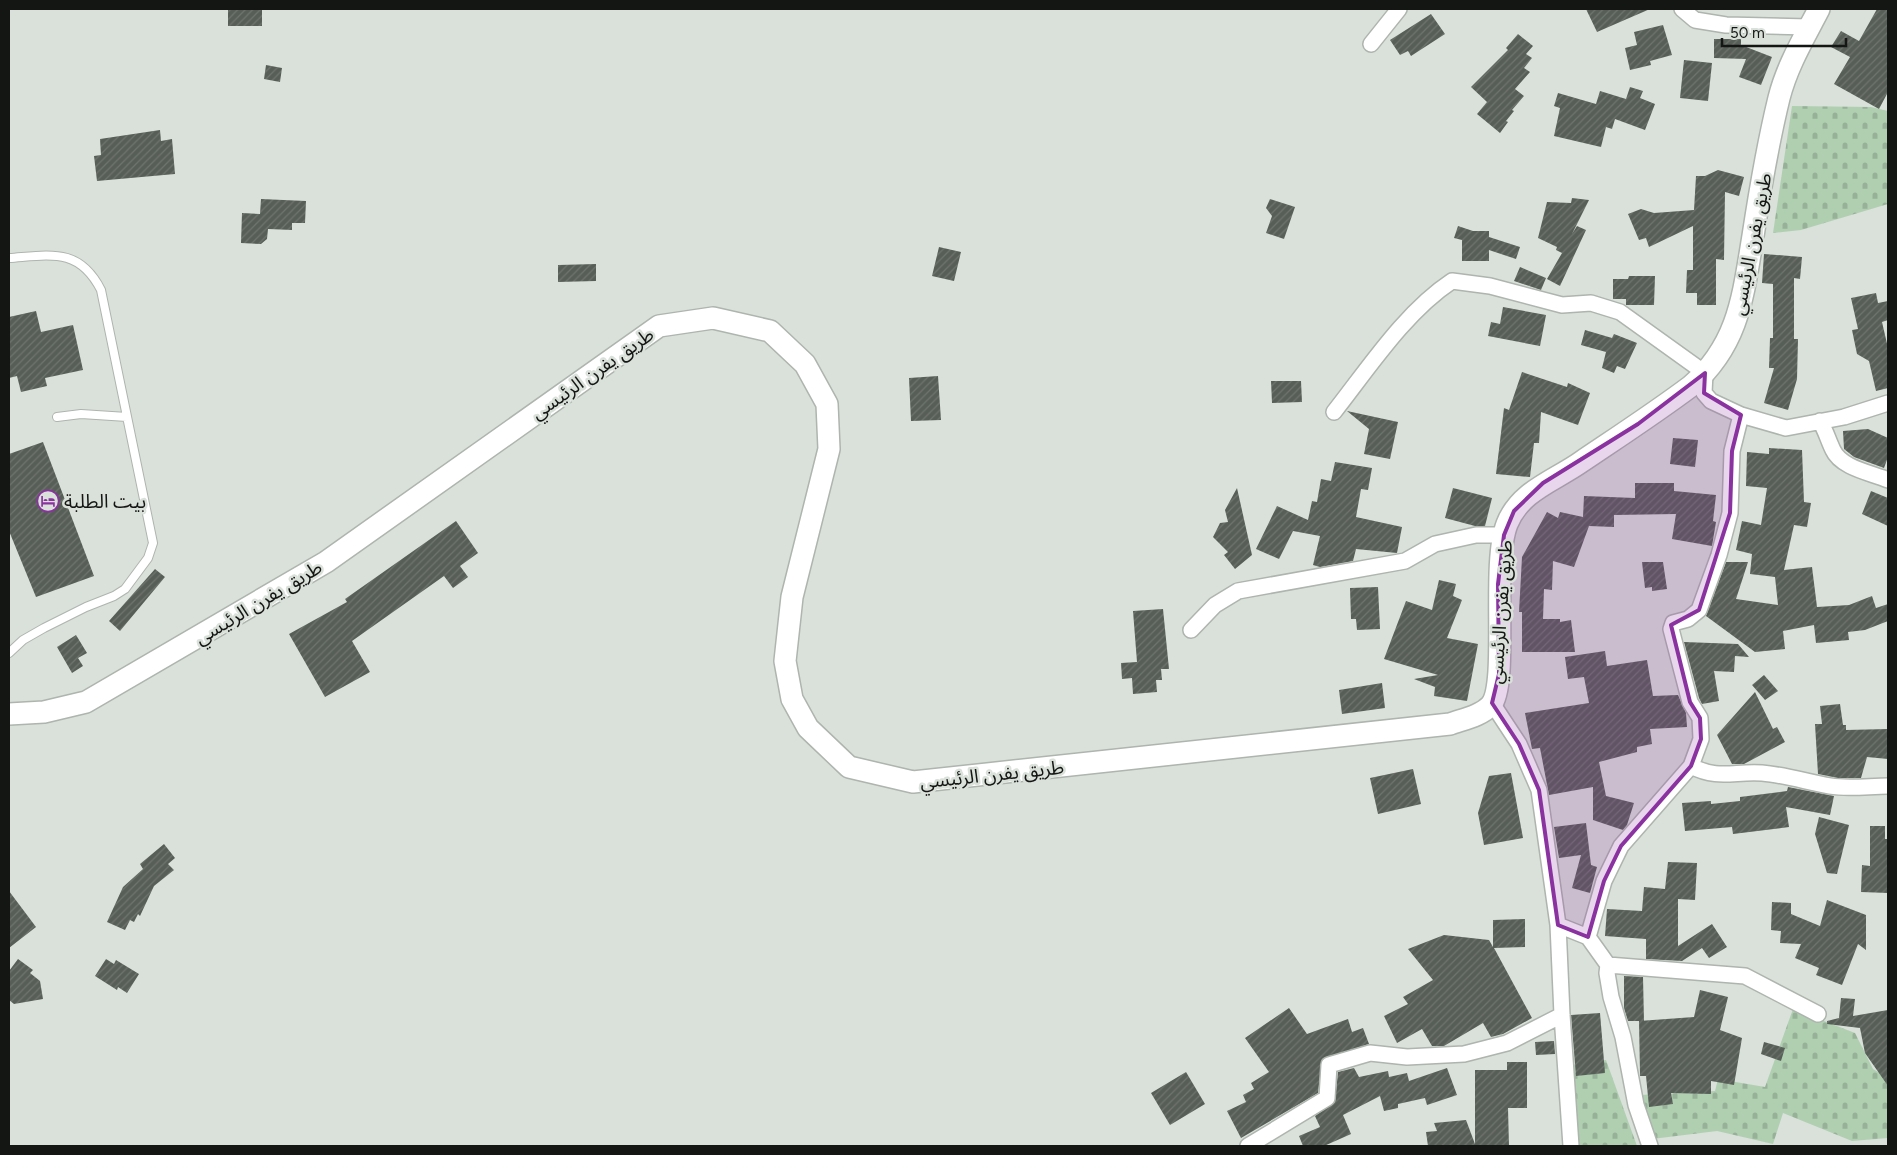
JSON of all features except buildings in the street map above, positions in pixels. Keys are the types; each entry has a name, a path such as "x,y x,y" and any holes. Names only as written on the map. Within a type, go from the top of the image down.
{"main road":[{"name":"طريق يفرن الرئيسي","path":"9,714 44,712 86,702 326,562 659,326 713,318 770,331 805,364 827,404 829,449 792,596 785,661 792,699 808,728 849,767 913,782 1450,724 1483,712 1492,703 1499,674 1498,584 1504,535 1514,511 1543,483 1575,466 1638,424 1705,373 1721,353 1737,320 1747,277 1779,96 1793,58 1820,9"}],"street":[{"path":"1371,44 1399,9"},
{"path":"1682,9 1695,20 1718,24 1810,27"},
{"path":"1334,412 1386,344 1423,306 1452,281 1490,286 1562,305 1591,303 1620,312 1705,373 1704,393 1711,401 1741,415 1786,428 1844,417 1888,403"},
{"path":"1588,937 1604,881 1621,846 1691,766 1701,739 1700,718 1690,702 1671,629 1673,623 1688,619 1699,610 1719,555 1730,513 1732,451 1741,415"},
{"path":"1820,421 1829,436 1833,452 1847,464 1888,480"},
{"path":"1191,630 1215,605 1238,591 1405,561 1435,544 1476,535 1504,535"},
{"path":"1492,703 1519,744 1539,790 1558,925 1571,1146"},
{"path":"1691,766 1705,773 1776,774 1832,786 1888,786"},
{"path":"1558,925 1588,937 1608,965 1607,973 1611,997 1622,1037 1636,1105 1650,1146"},
{"path":"1608,965 1745,976 1818,1014"},
{"path":"1248,1146 1328,1098 1329,1065 1370,1053 1407,1057 1464,1054 1507,1043 1562,1016"}],"lane":[{"path":"9,258 64,256 77,261 94,275 101,290 151,531 152,551 124,588 114,596 44,628 23,640 9,653"},
{"path":"57,416 81,414 127,417"}],"highlighted area":[{"path":"1705,373 1704,393 1741,415 1732,451 1730,513 1699,610 1671,625 1690,702 1700,718 1701,739 1691,766 1621,846 1604,881 1588,937 1558,925 1539,790 1519,744 1492,703 1499,674 1498,584 1504,535 1514,511 1543,483 1638,424"}],"green space":[{"path":"1792,106 1871,107 1888,111 1888,204 1801,230 1773,233"},
{"path":"1793,1009 1855,1033 1873,1069 1888,1078 1888,1138 1852,1141 1783,1113 1773,1144 1717,1131 1652,1139 1641,1095 1715,1091 1718,1079 1765,1087"},
{"path":"1606,1060 1637,1146 1576,1146 1570,1065"}],"place":[{"name":"بيت الطلبة","path":"48,501"}]}
